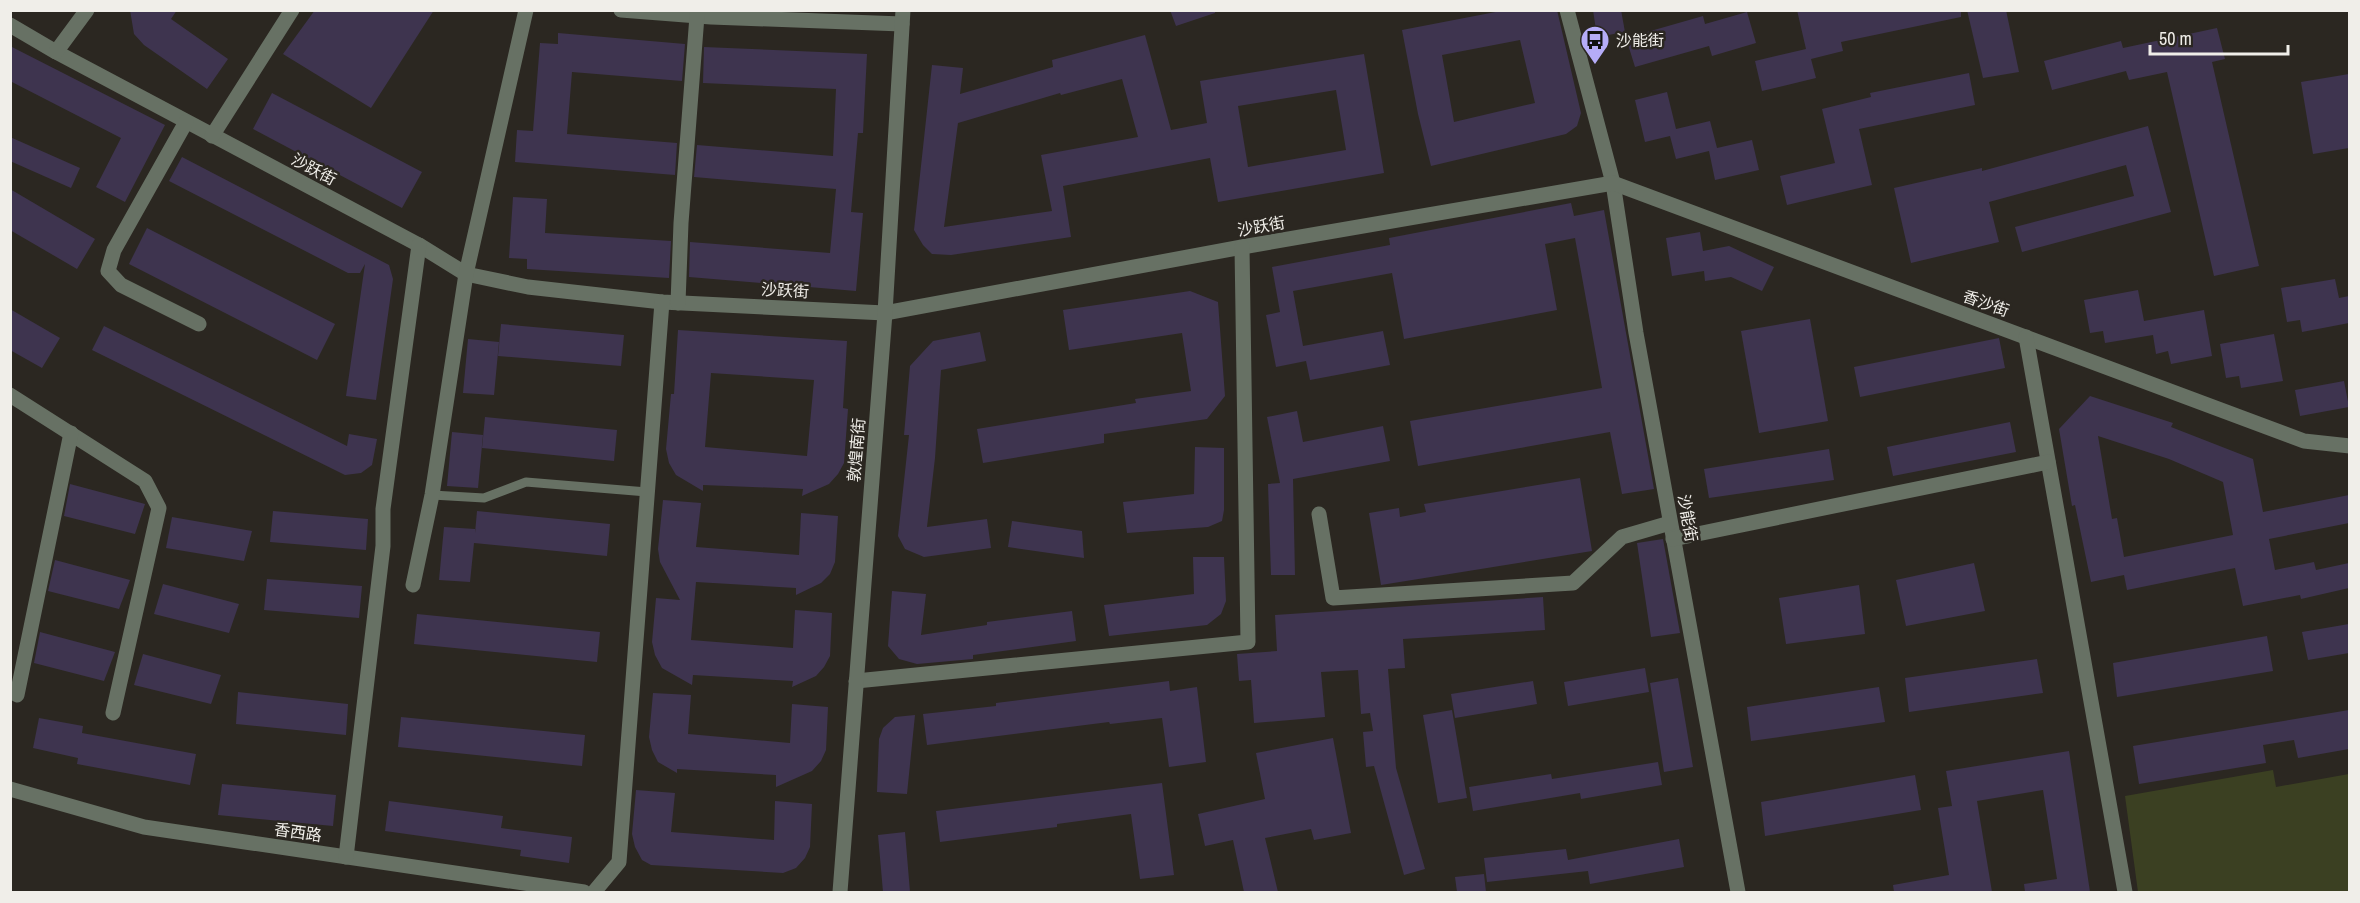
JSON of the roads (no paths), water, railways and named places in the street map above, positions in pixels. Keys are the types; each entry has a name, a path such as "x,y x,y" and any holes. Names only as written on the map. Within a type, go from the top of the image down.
{"street":[{"path":"56,52 87,10"},
{"path":"212,136 292,10"},
{"path":"413,585 432,495 466,274 526,10"},
{"path":"621,10 706,14 903,17"},
{"name":"沙能街","path":"1567,10 1613,183 1636,333 1738,892"},
{"path":"678,303 681,223 706,14"},
{"name":"敦煌南街","path":"840,892 885,313 903,17"},
{"name":"沙跃街","path":"10,25 212,136 419,245 466,274 528,287 662,302 885,313 1242,247 1613,183"},
{"path":"186,122 114,250 108,271 121,285 199,324"},
{"name":"香沙街","path":"1613,183 2304,441 2349,446"},
{"path":"346,857 383,546 383,509 419,245"},
{"path":"856,681 1248,642 1242,247"},
{"path":"594,892 618,862 662,302"},
{"path":"2026,337 2125,892"},
{"path":"10,395 145,481 159,508 113,713"},
{"path":"17,695 71,433"},
{"path":"1673,539 2048,462"},
{"path":"1318,514 1333,598 1573,583 1622,537 1670,523"},
{"name":"香西路","path":"10,789 144,827 584,892"}],"lane":[{"path":"432,495 484,498 526,482 647,492"}],"place":[{"name":"沙能街","path":"1595,66"}]}
